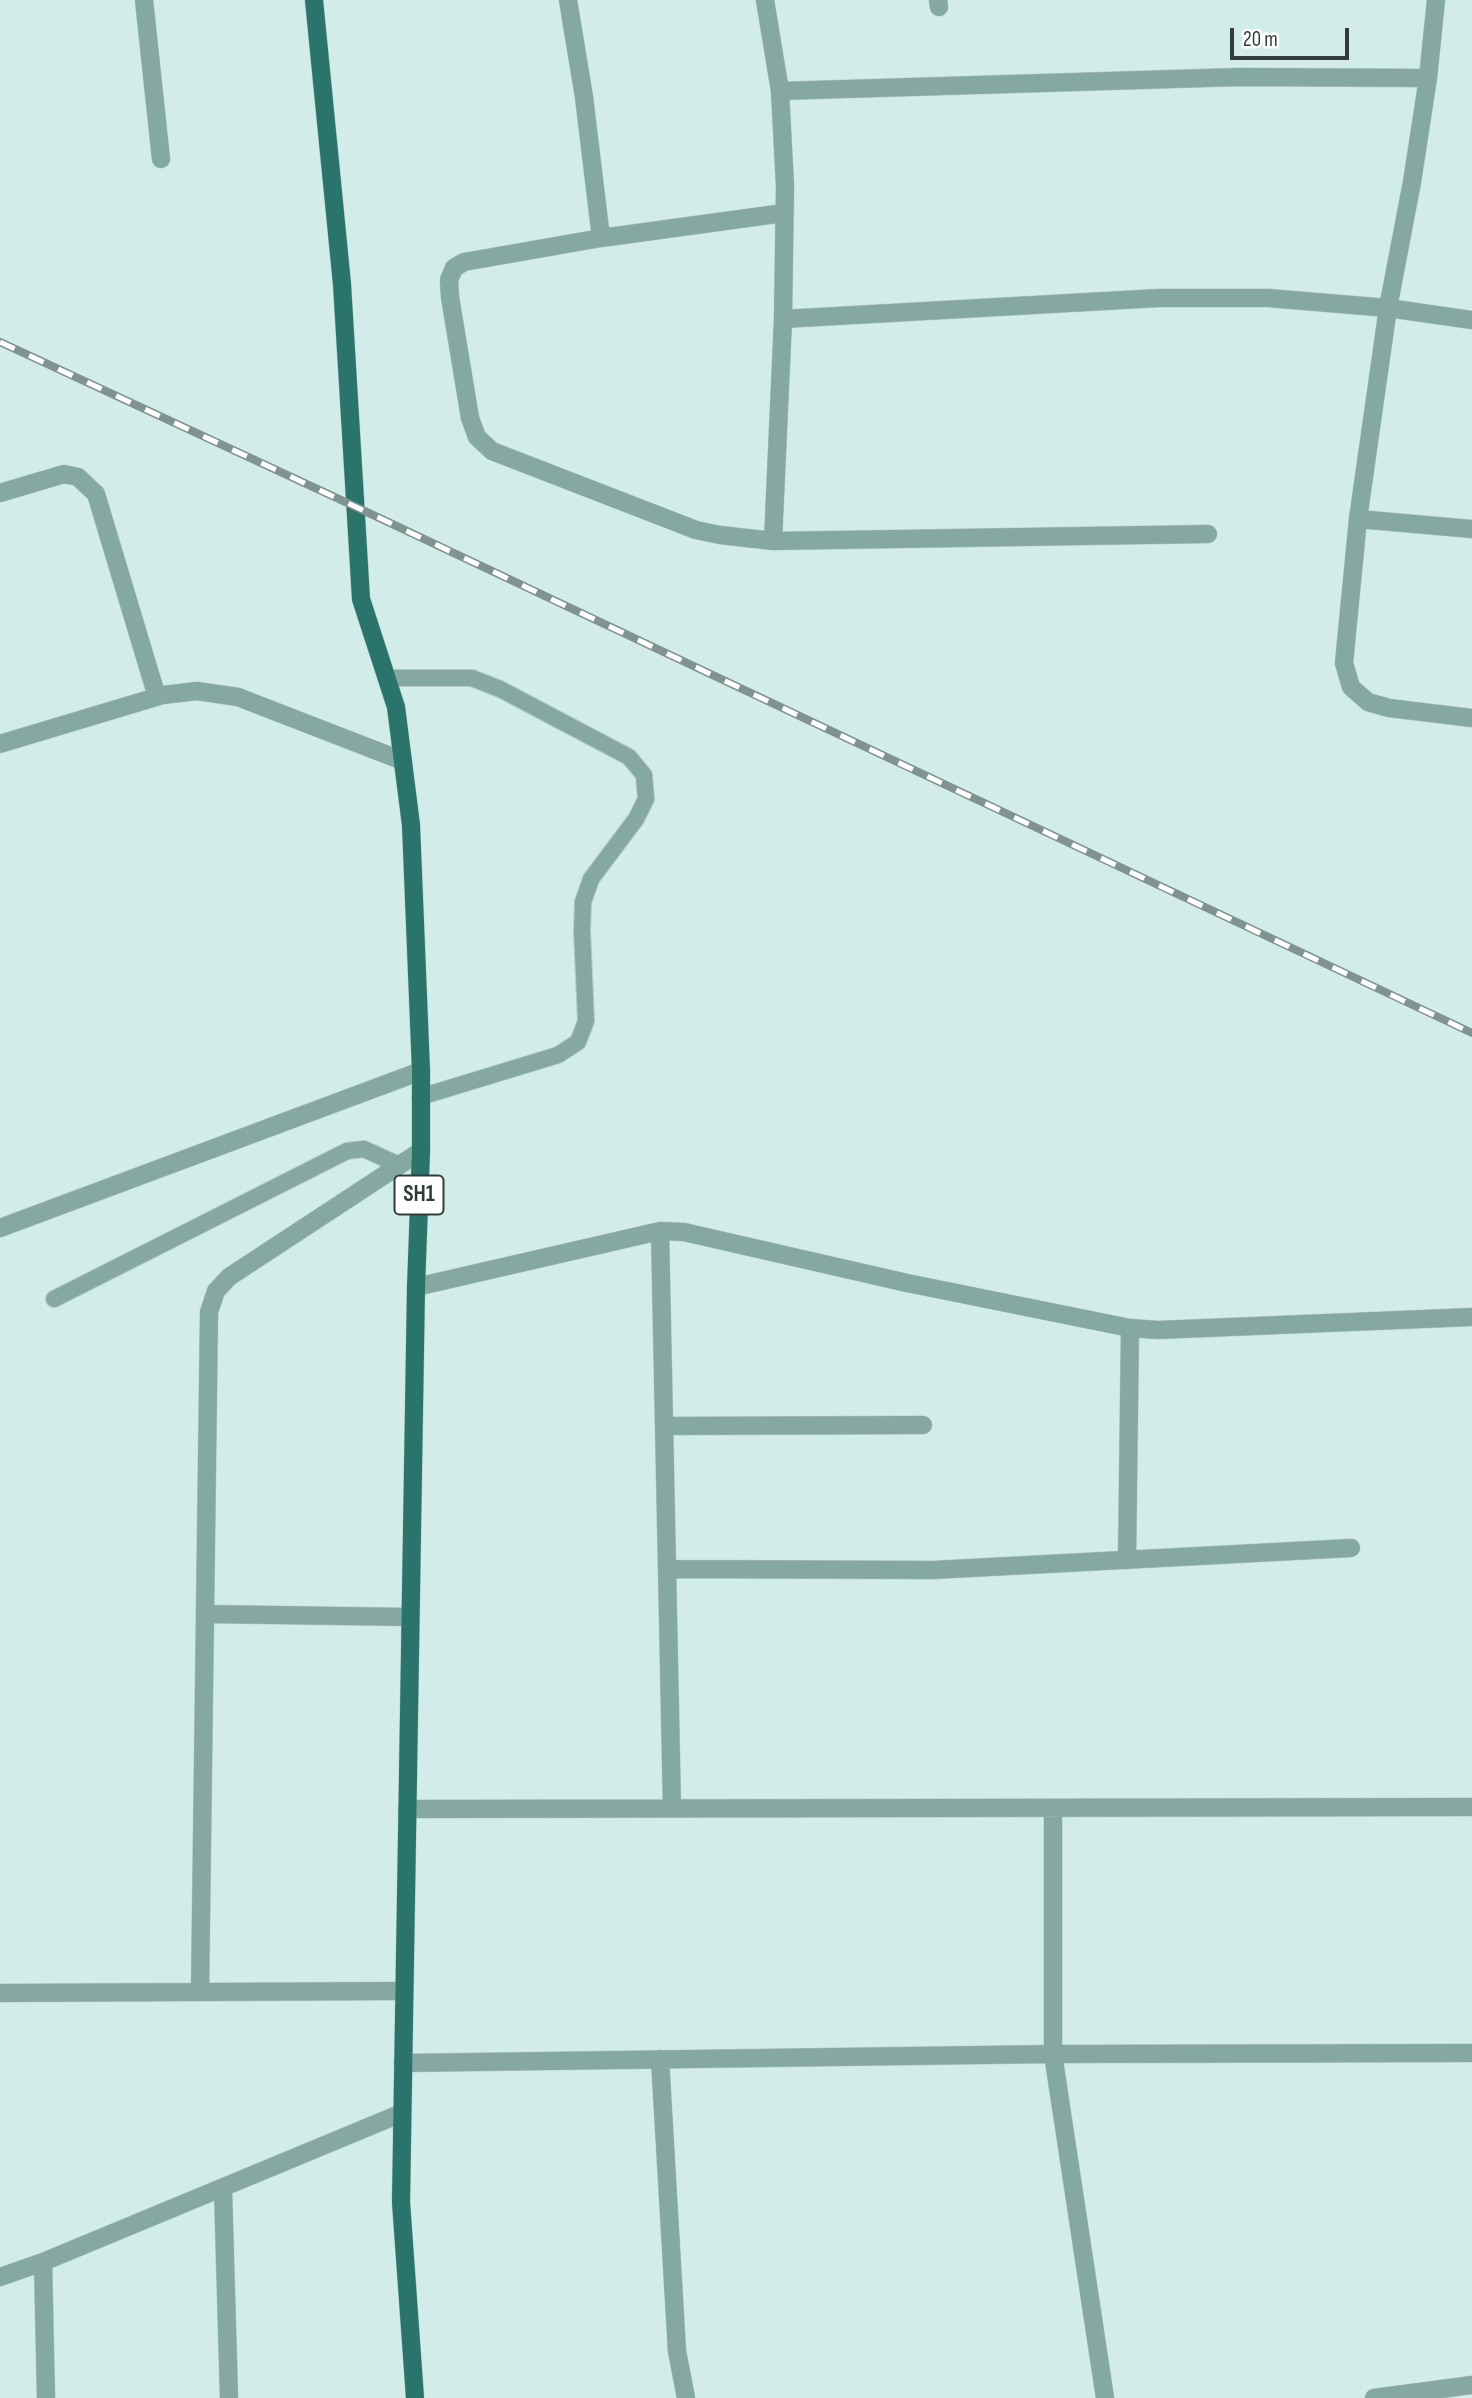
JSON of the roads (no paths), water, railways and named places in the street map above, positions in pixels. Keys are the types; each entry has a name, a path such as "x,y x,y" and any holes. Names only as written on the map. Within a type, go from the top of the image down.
{"main road":[{"name":"SH1","path":"314,0 342,284 360,599 396,707 411,825 421,1071 421,1151 416,1287 401,2203 415,2398"}],"street":[{"path":"144,0 160,159"},
{"path":"568,0 584,97 601,238"},
{"path":"765,0 780,91 784,213 783,319 773,541"},
{"path":"1436,0 1428,78 1388,308 1358,519 1344,663 1351,687 1368,702 1389,708 1472,718"},
{"path":"780,91 1239,76 1428,78"},
{"path":"784,213 601,238 464,262 454,268 449,280 450,297 470,418 477,437 492,451 696,530 773,541 1208,534"},
{"path":"783,319 1158,298 1268,298 1388,308 1472,320"},
{"path":"0,492 64,474 78,477 96,494 157,697"},
{"path":"1358,519 1472,529"},
{"path":"0,744 157,697 197,691 238,696 403,761"},
{"path":"0,1228 421,1071"},
{"path":"200,1992 209,1312 216,1292 229,1277 421,1151"},
{"path":"416,1287 660,1231 684,1232 907,1283 1130,1328 1158,1330 1472,1317"},
{"path":"660,1231 673,1808"},
{"path":"1127,1560 1130,1328"},
{"path":"664,1426 923,1425"},
{"path":"667,1569 933,1570 1351,1548"},
{"path":"206,1614 410,1617"},
{"path":"407,1809 1472,1807"},
{"path":"1052,1808 1053,2054 1105,2398"},
{"path":"0,1993 404,1991"},
{"path":"403,2063 1053,2054 1472,2053"},
{"path":"660,2059 677,2351 685,2398"},
{"path":"0,2277 43,2262 402,2113"},
{"path":"223,2188 229,2398"},
{"path":"43,2262 46,2398"},
{"path":"1374,2398 1472,2385"}],"lane":[{"path":"386,678 472,678 500,689 629,757 644,775 646,799 636,819 591,879 583,902 586,1021 578,1042 558,1055 420,1097"},
{"path":"54,1299 347,1151 364,1149 399,1165"}],"railway":[{"path":"0,342 1472,1033"}]}
